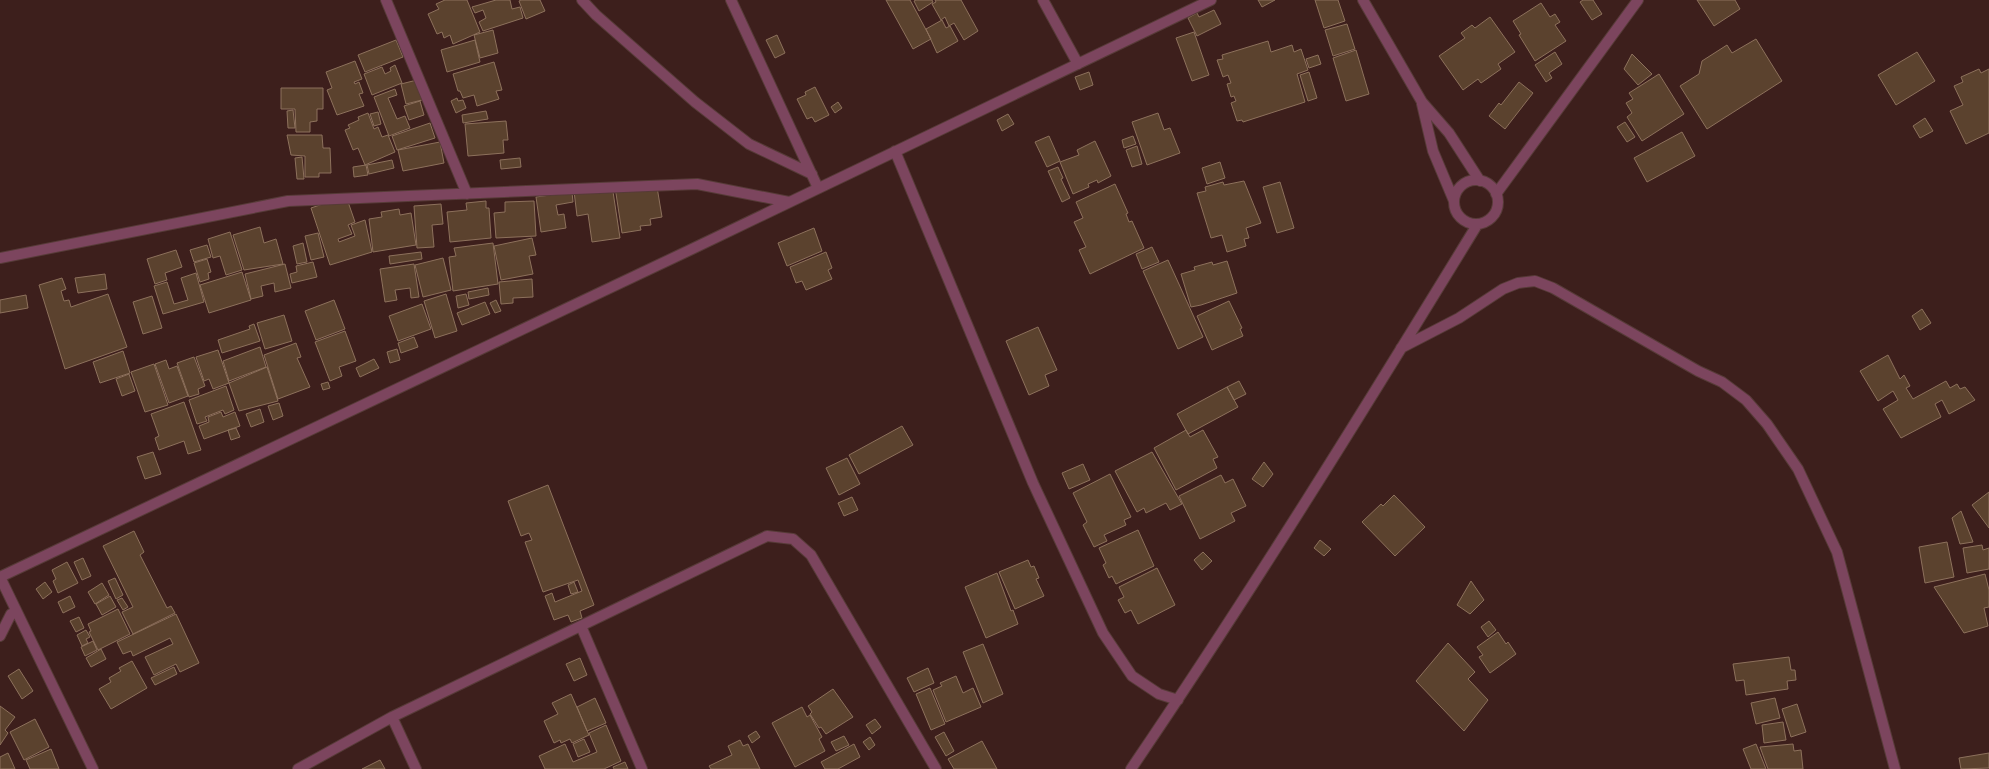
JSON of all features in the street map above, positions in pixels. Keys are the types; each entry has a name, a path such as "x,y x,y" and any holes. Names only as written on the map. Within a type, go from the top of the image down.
{"street":[{"path":"386,0 467,194"},
{"path":"582,0 596,15 695,102 749,144 812,174"},
{"path":"731,0 818,188"},
{"path":"1043,0 1078,64"},
{"path":"93,769 15,614 0,577 1211,0"},
{"path":"1363,0 1422,102 1448,133 1480,181 1492,188 1496,194 1498,201 1494,214 1484,223 1470,224 1458,216 1454,209 1455,194 1465,183 1480,181"},
{"path":"1496,194 1638,0"},
{"path":"1422,102 1433,151 1454,201"},
{"path":"895,151 1033,483 1104,633 1132,676 1159,694 1178,700"},
{"path":"0,258 288,201 697,184 789,202"},
{"path":"1131,769 1178,700 1328,469 1477,224"},
{"path":"1401,348 1459,318 1503,289 1518,283 1535,281 1553,288 1698,372 1722,382 1746,400 1767,424 1798,468 1837,552 1895,769"},
{"path":"298,769 392,717 767,536 793,539 811,555 936,769"},
{"path":"0,612 15,614"},
{"path":"0,636 15,614"},
{"path":"581,626 642,769"},
{"path":"392,717 416,769"}],"building":[{"path":"445,0 467,0 480,32 453,44 450,35 444,38 442,32 437,34 428,14 439,9 436,4"},
{"path":"496,0 510,0 512,9 520,7 523,18 483,31 479,22 486,18 483,10 475,13 472,7"},
{"path":"540,0 545,11 526,19 519,1"},
{"path":"886,0 910,0 931,39 913,49"},
{"path":"932,0 933,2 919,11 914,1"},
{"path":"935,0 961,0 978,31 964,40 954,23 949,26 945,17 941,20 932,4 936,2"},
{"path":"1258,0 1275,0 1262,7"},
{"path":"1315,0 1338,0 1345,21 1324,28"},
{"path":"1583,0 1593,0 1602,14 1592,20 1580,2"},
{"path":"1697,0 1735,0 1740,9 1714,26"},
{"path":"1541,3 1550,17 1555,14 1560,22 1555,25 1566,41 1535,61 1519,35 1521,34 1513,21"},
{"path":"1214,10 1221,24 1197,36 1188,18 1197,13 1199,17"},
{"path":"1490,17 1515,52 1498,64 1501,69 1481,83 1478,79 1463,90 1439,56 1465,38 1461,33 1472,25 1475,28"},
{"path":"942,20 946,28 950,26 958,41 937,53 926,29"},
{"path":"1347,24 1355,49 1333,56 1325,30"},
{"path":"493,30 498,53 480,58 474,35"},
{"path":"1194,32 1209,75 1192,81 1176,38"},
{"path":"777,35 785,53 775,58 766,40"},
{"path":"1756,39 1782,81 1707,129 1680,86 1699,74 1702,61 1727,45 1732,53"},
{"path":"396,40 403,57 365,72 358,55"},
{"path":"475,40 480,62 447,72 441,50"},
{"path":"1268,41 1271,52 1292,45 1294,52 1301,49 1308,70 1297,74 1305,102 1243,122 1242,120 1237,121 1231,103 1236,101 1234,96 1231,97 1227,84 1231,83 1228,75 1223,77 1217,60 1223,59 1222,55"},
{"path":"1356,50 1369,94 1346,101 1333,58"},
{"path":"1555,52 1562,64 1549,73 1552,78 1546,82 1535,65"},
{"path":"1917,52 1935,81 1896,105 1878,75"},
{"path":"1632,54 1652,74 1638,85 1624,69"},
{"path":"1318,55 1321,64 1309,68 1306,59"},
{"path":"355,61 362,79 354,82 355,84 359,82 363,93 359,94 364,106 337,115 327,90 332,88 326,72"},
{"path":"494,62 502,90 496,91 499,99 477,106 474,95 463,98 460,91 458,91 453,74"},
{"path":"395,65 402,83 372,95 364,74 382,67 385,74 391,71 390,68"},
{"path":"1979,69 1981,73 1989,69 1989,133 1966,144 1950,111 1963,105 1954,86 1963,82 1961,77"},
{"path":"1089,72 1093,85 1080,90 1075,77"},
{"path":"1309,72 1317,98 1308,101 1300,75"},
{"path":"1659,74 1684,114 1642,141 1627,117 1632,113 1626,103 1633,99 1629,93"},
{"path":"421,79 426,99 406,104 401,84"},
{"path":"1519,82 1533,93 1505,129 1489,116 1499,103 1501,105"},
{"path":"815,87 829,115 815,122 812,117 807,119 797,99 806,95 805,92"},
{"path":"281,88 323,88 323,109 317,109 317,121 310,122 310,132 296,132 295,109 281,109"},
{"path":"395,89 397,95 388,98 397,119 405,116 410,128 389,136 374,97"},
{"path":"457,98 458,101 463,100 466,108 456,113 451,101"},
{"path":"420,101 424,115 409,120 404,106"},
{"path":"838,102 842,108 835,113 831,107"},
{"path":"293,110 295,128 288,128 287,111"},
{"path":"486,111 488,119 463,123 462,115"},
{"path":"378,112 381,124 374,126 370,114"},
{"path":"368,113 374,129 378,127 382,137 388,135 395,152 365,165 358,148 353,150 345,130 350,128 348,125 359,120 358,117"},
{"path":"1158,113 1164,130 1170,128 1180,153 1147,165 1132,122"},
{"path":"1008,114 1014,124 1002,131 997,120"},
{"path":"1925,118 1933,131 1920,138 1913,126"},
{"path":"506,121 508,140 503,140 504,153 468,156 465,124"},
{"path":"1625,122 1635,137 1627,142 1617,127"},
{"path":"430,123 435,138 397,150 392,136"},
{"path":"1682,132 1695,156 1647,182 1634,158"},
{"path":"287,135 322,135 323,148 330,148 331,173 319,173 319,177 305,177 305,156 291,155"},
{"path":"1049,136 1060,161 1047,167 1035,142"},
{"path":"1133,136 1136,144 1124,148 1122,140"},
{"path":"1095,141 1111,176 1098,183 1097,180 1088,184 1089,187 1073,194 1060,162 1079,155 1077,150"},
{"path":"440,142 444,163 403,171 398,150"},
{"path":"1137,146 1142,164 1132,167 1126,150"},
{"path":"302,157 304,179 297,179 295,158"},
{"path":"520,158 521,167 501,169 500,160"},
{"path":"392,160 394,168 369,174 367,165"},
{"path":"1220,162 1225,178 1207,184 1202,168"},
{"path":"366,165 368,175 354,177 353,167"},
{"path":"1058,167 1063,178 1061,179 1070,198 1062,202 1048,171"},
{"path":"656,181 662,217 650,219 651,225 640,226 641,230 622,233 615,187"},
{"path":"1244,181 1261,223 1246,228 1249,238 1244,239 1246,246 1227,252 1222,235 1211,238 1197,193 1206,191 1205,187 1223,182 1224,185"},
{"path":"1280,182 1294,228 1277,233 1263,187"},
{"path":"1115,184 1128,213 1126,214 1129,222 1132,221 1144,248 1090,274 1079,250 1086,247 1074,222 1083,218 1076,202"},
{"path":"612,185 620,238 592,242 588,214 577,216 574,191"},
{"path":"572,192 573,202 556,205 558,215 564,214 566,228 541,232 536,197"},
{"path":"346,196 355,222 348,225 352,234 338,239 339,242 355,236 351,225 365,220 372,252 330,265 311,208"},
{"path":"486,201 486,208 489,208 491,238 450,242 447,212 467,210 466,203"},
{"path":"534,201 536,236 496,238 494,213 505,212 505,202"},
{"path":"441,204 443,224 432,225 434,247 417,248 414,206"},
{"path":"399,209 400,215 411,213 416,245 373,252 369,219 382,217 381,212"},
{"path":"260,227 264,243 276,239 283,264 244,270 233,235"},
{"path":"814,228 822,251 787,266 778,243"},
{"path":"230,232 242,270 226,275 220,256 213,258 208,239"},
{"path":"318,233 324,257 311,260 305,236"},
{"path":"532,238 536,255 529,256 533,274 501,280 494,246"},
{"path":"303,243 307,262 297,264 293,246"},
{"path":"493,243 498,284 453,291 449,257 456,256 454,248"},
{"path":"207,245 211,257 194,262 190,250"},
{"path":"1152,247 1159,262 1142,269 1136,254"},
{"path":"176,250 182,267 165,273 167,280 155,284 147,259"},
{"path":"421,252 422,259 390,264 389,256"},
{"path":"826,252 832,268 828,270 832,279 806,290 802,281 796,283 790,267"},
{"path":"443,258 451,290 423,297 415,265"},
{"path":"207,259 211,272 208,273 209,279 200,282 194,263"},
{"path":"1168,260 1203,337 1178,349 1143,271"},
{"path":"1227,261 1237,293 1191,307 1181,274 1195,270 1194,267 1212,262 1213,265"},
{"path":"313,262 317,277 292,283 290,274 297,272 296,266"},
{"path":"285,264 291,288 275,292 274,283 261,286 263,296 251,299 245,274"},
{"path":"414,264 419,297 411,298 410,288 395,290 397,300 385,302 380,269"},
{"path":"242,272 251,300 209,313 200,285"},
{"path":"196,273 204,302 163,314 154,286 167,282 174,304 188,300 181,278"},
{"path":"105,274 107,289 78,293 75,278"},
{"path":"62,278 66,289 61,291 64,301 69,300 71,307 108,294 127,347 65,369 39,285"},
{"path":"532,279 533,297 513,298 513,303 501,304 499,282"},
{"path":"488,288 489,295 469,299 468,292"},
{"path":"446,294 457,331 435,338 424,301"},
{"path":"466,294 469,305 458,308 456,296"},
{"path":"26,295 28,308 0,313 0,300"},
{"path":"152,296 162,328 143,334 133,302"},
{"path":"334,300 345,329 316,340 305,311"},
{"path":"496,300 501,311 495,313 490,303"},
{"path":"1229,301 1242,328 1240,329 1243,336 1212,350 1197,316"},
{"path":"485,302 490,314 462,325 457,313"},
{"path":"422,304 431,329 398,341 389,316"},
{"path":"1922,309 1931,323 1920,330 1912,316"},
{"path":"284,315 292,341 265,349 257,323"},
{"path":"254,324 260,341 222,353 218,340 250,329 249,326"},
{"path":"1038,327 1057,370 1045,375 1049,386 1029,395 1006,341"},
{"path":"345,331 356,361 339,367 342,376 330,381 315,342"},
{"path":"414,337 418,347 401,353 398,343"},
{"path":"296,343 301,357 297,358 310,387 278,399 264,355"},
{"path":"260,347 266,367 229,381 223,361"},
{"path":"397,349 400,360 390,363 387,352"},
{"path":"218,350 229,383 213,389 209,379 204,381 196,357"},
{"path":"123,351 130,373 100,383 93,362"},
{"path":"1888,355 1900,379 1904,375 1910,386 1906,388 1913,399 1946,381 1950,388 1957,384 1960,389 1965,387 1975,400 1949,414 1942,400 1935,404 1941,417 1901,438 1883,409 1898,400 1893,391 1878,401 1860,371"},
{"path":"194,357 205,386 198,389 199,394 189,397 177,363"},
{"path":"374,359 379,368 360,377 356,368"},
{"path":"166,360 169,369 177,366 188,396 169,403 155,364"},
{"path":"154,364 168,405 145,412 131,372"},
{"path":"267,367 278,401 239,411 229,383"},
{"path":"129,374 135,391 122,396 116,379"},
{"path":"1239,381 1246,394 1234,400 1227,387"},
{"path":"328,382 330,388 323,390 321,384"},
{"path":"226,386 234,410 225,414 223,410 205,417 207,421 197,424 189,400"},
{"path":"1227,387 1238,407 1188,434 1177,414"},
{"path":"184,402 201,450 188,454 184,441 159,450 155,438 159,436 151,414"},
{"path":"279,403 283,416 273,420 268,406"},
{"path":"260,409 264,422 251,427 246,414"},
{"path":"221,412 223,417 235,412 240,426 204,439 199,426 209,422 208,417"},
{"path":"902,426 913,445 859,474 849,455"},
{"path":"236,428 240,437 231,440 228,430"},
{"path":"1186,430 1190,437 1203,430 1218,457 1213,459 1217,468 1176,490 1154,448"},
{"path":"153,452 161,474 145,479 137,457"},
{"path":"1152,452 1182,504 1170,510 1166,503 1146,513 1144,508 1137,512 1115,471"},
{"path":"847,458 860,484 839,495 826,468"},
{"path":"1264,462 1273,474 1263,487 1252,479"},
{"path":"1083,464 1090,480 1069,489 1062,473"},
{"path":"1110,474 1131,517 1124,520 1126,525 1104,535 1107,541 1094,547 1083,525 1087,522 1073,493"},
{"path":"1221,475 1225,483 1233,479 1246,506 1231,513 1235,521 1200,539 1179,496"},
{"path":"548,485 594,605 580,611 582,618 571,622 568,615 554,620 545,596 552,593 555,602 582,591 578,580 543,592 525,542 532,540 529,533 521,536 508,501"},
{"path":"1989,492 1989,528 1972,505"},
{"path":"1394,495 1425,527 1395,556 1362,522 1381,504 1383,506"},
{"path":"852,497 858,510 844,516 838,503"},
{"path":"1961,511 1973,542 1960,544 1952,518"},
{"path":"1138,530 1154,566 1116,584 1112,576 1109,578 1103,565 1106,563 1099,548"},
{"path":"134,531 144,552 140,555 167,608 171,606 175,613 133,634 122,612 133,607 103,546"},
{"path":"1320,540 1331,549 1324,556 1314,548"},
{"path":"1947,542 1954,577 1925,583 1919,547"},
{"path":"1982,545 1983,550 1989,548 1989,569 1967,573 1963,548"},
{"path":"1203,552 1212,561 1202,570 1194,560"},
{"path":"83,558 91,576 82,580 74,562"},
{"path":"1028,560 1031,567 1034,566 1039,578 1036,579 1044,596 1015,609 999,572"},
{"path":"67,562 78,583 58,593 53,581 56,579 52,570"},
{"path":"1157,568 1175,605 1138,624 1131,610 1125,613 1118,600 1124,597 1119,587"},
{"path":"997,573 1011,611 1013,610 1018,624 986,638 965,587"},
{"path":"1985,574 1989,590 1989,607 1984,608 1988,626 1964,633 1934,587"},
{"path":"115,578 123,595 116,599 108,581"},
{"path":"1471,581 1484,600 1470,614 1457,605"},
{"path":"45,582 52,592 43,599 36,589"},
{"path":"574,582 578,592 571,594 568,585"},
{"path":"102,583 109,595 95,604 88,592"},
{"path":"70,596 75,607 63,613 58,602"},
{"path":"110,596 116,607 102,615 96,604"},
{"path":"122,598 128,607 123,610 117,600"},
{"path":"118,609 130,634 98,650 89,632 91,631 88,624"},
{"path":"176,614 199,663 180,672 176,664 154,675 145,657 173,644 170,638 133,656 131,651 123,654 117,642"},
{"path":"79,617 84,628 76,632 70,621"},
{"path":"1489,621 1496,630 1488,637 1481,627"},
{"path":"86,630 90,637 86,639 88,643 82,646 77,635"},
{"path":"1498,632 1506,644 1508,642 1516,654 1490,673 1479,657 1483,655 1477,647"},
{"path":"93,641 97,650 85,656 81,647"},
{"path":"1448,643 1475,672 1468,679 1488,700 1464,731 1416,681"},
{"path":"983,644 1003,694 983,703 963,652"},
{"path":"101,649 106,659 91,667 86,658"},
{"path":"1789,657 1791,670 1795,670 1796,680 1787,681 1788,689 1746,695 1744,680 1736,681 1733,664"},
{"path":"580,658 587,675 574,681 566,664"},
{"path":"132,661 147,688 111,709 99,689 111,682 109,678 121,671 119,668"},
{"path":"174,667 177,674 155,685 151,678"},
{"path":"928,668 934,683 914,692 907,678"},
{"path":"19,669 33,691 22,699 8,676"},
{"path":"956,676 963,693 973,688 981,707 946,722 933,690 942,686 940,683"},
{"path":"930,688 945,724 931,730 916,694"},
{"path":"833,689 853,717 826,734 821,727 819,728 810,714 812,712 808,706"},
{"path":"571,694 589,735 572,743 570,739 561,743 560,740 554,743 544,721 558,714 552,703"},
{"path":"595,698 606,723 587,731 577,707"},
{"path":"1775,698 1780,718 1756,724 1751,703"},
{"path":"1797,704 1806,732 1791,737 1782,709"},
{"path":"0,706 15,717 5,730 8,733 0,745"},
{"path":"802,707 807,717 810,715 822,737 819,739 825,751 795,767 772,723"},
{"path":"35,719 49,747 24,760 10,732"},
{"path":"875,719 881,727 872,734 866,725"},
{"path":"1783,722 1786,740 1764,743 1762,725"},
{"path":"606,725 621,761 604,769 545,769 539,756 565,744 573,762 597,752 589,733"},
{"path":"756,731 760,737 752,743 748,736"},
{"path":"944,732 954,751 946,756 935,737"},
{"path":"844,736 849,745 836,751 831,742"},
{"path":"870,737 875,745 869,750 863,742"},
{"path":"584,739 590,752 578,757 573,744"},
{"path":"740,740 743,746 748,744 760,769 711,769 709,766 732,755 728,746"},
{"path":"982,741 997,769 954,769 948,759"},
{"path":"854,744 860,757 838,769 825,769 821,762"},
{"path":"1756,744 1766,769 1751,769 1743,749"},
{"path":"1793,744 1794,751 1801,750 1803,769 1768,769 1760,747"},
{"path":"51,749 59,769 30,769 26,760"},
{"path":"8,753 15,769 0,769 0,757"},
{"path":"1989,753 1989,768 1961,769 1959,758"},
{"path":"380,760 385,769 362,769"},
{"path":"625,762 628,769 614,769 613,767"}]}
